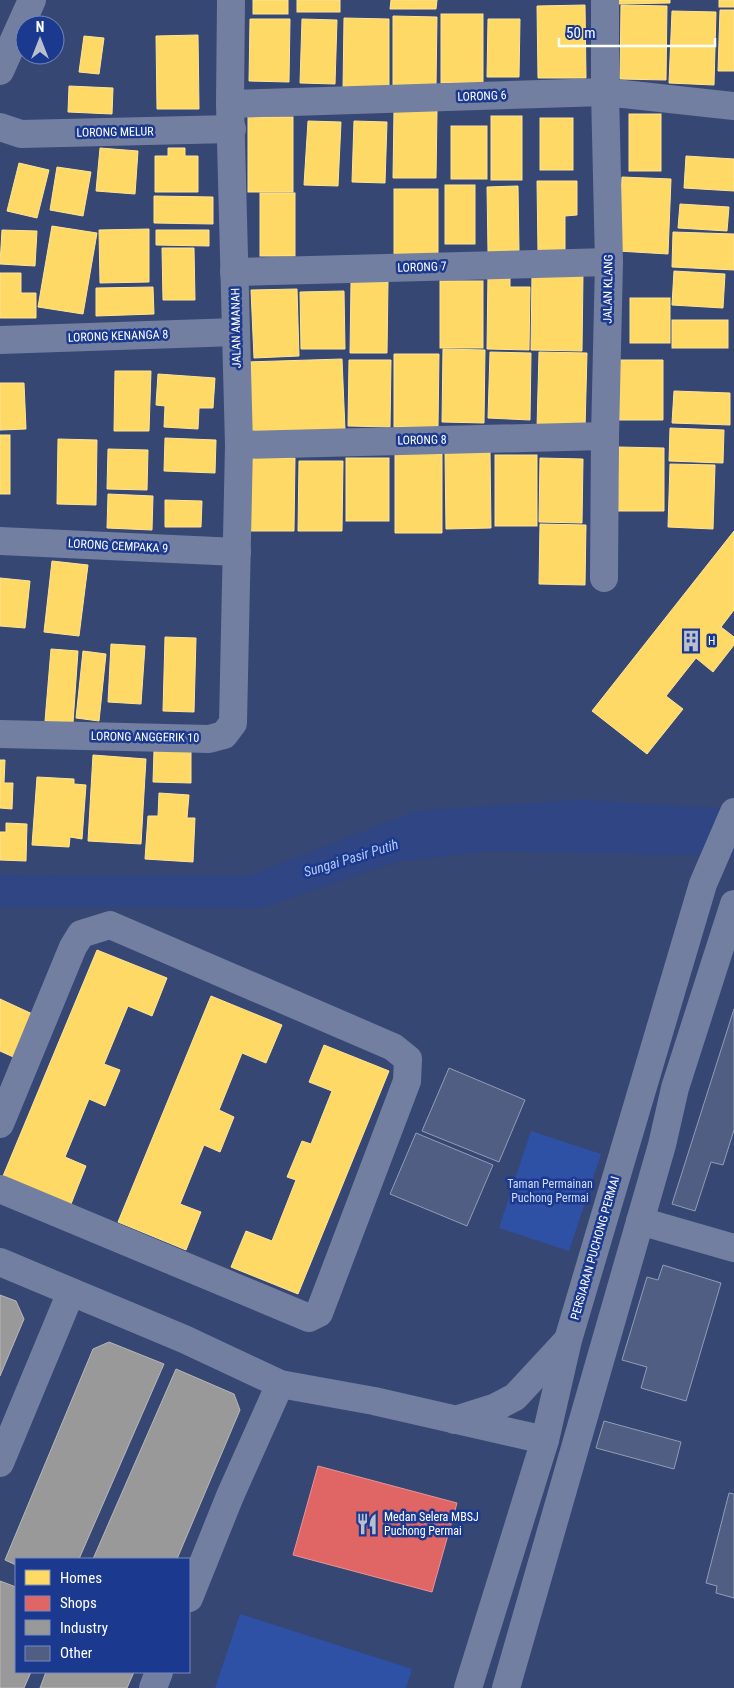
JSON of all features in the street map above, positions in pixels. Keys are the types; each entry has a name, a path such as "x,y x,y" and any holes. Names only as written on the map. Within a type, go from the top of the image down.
{"street":[{"path":"0,71 32,0"},
{"name":"JALAN AMANAH","path":"231,0 231,117 239,445 237,552"},
{"name":"JALAN KLANG","path":"604,578 604,436 609,262 605,0"},
{"name":"LORONG 6","path":"231,117 605,92 734,106"},
{"name":"LORONG MELUR","path":"11,130 231,117"},
{"name":"LORONG 7","path":"234,272 609,262"},
{"name":"LORONG KENANGA 8","path":"0,340 236,332"},
{"name":"LORONG 8","path":"239,445 604,436"},
{"name":"LORONG CEMPAKA 9","path":"0,541 237,552"},
{"name":"LORONG ANGGERIK 10","path":"0,734 209,739 224,735 233,723 237,552"},
{"name":"PERSIARAN PUCHONG PERMAI","path":"468,1688 545,1440 572,1327 703,884 734,812"},
{"path":"506,1688 662,1145 675,1088 734,904"},
{"path":"0,1124 73,947 81,934 110,925 392,1047 408,1059 407,1081 326,1295 319,1313 309,1318 0,1189"},
{"path":"634,1115 631,1157 627,1178 627,1197 630,1206 640,1221 734,1248"},
{"path":"454,1420 496,1407 515,1397 572,1327 602,1263 615,1246 640,1221"},
{"path":"0,1262 184,1339 280,1384 374,1401 545,1440"},
{"path":"0,1463 72,1292"},
{"path":"556,1517 552,1462 545,1440 560,1410 602,1352"},
{"path":"190,1596 230,1496 280,1384"},
{"path":"153,1688 159,1673"}],"green space":[{"name":"Taman Permainan Puchong Permai","path":"531,1131 601,1154 569,1251 499,1228"},
{"path":"240,1614 412,1669 406,1688 215,1688"}],"water":[{"name":"Sungai Pasir Putih","path":"578,800 734,809 734,856 489,851 396,862 261,908 0,907 0,875 249,876 416,811"}],"building: Homes":[{"path":"253,0 288,0 288,14 253,14"},
{"path":"297,0 340,0 340,12 297,12"},
{"path":"391,0 437,0 436,9 390,9"},
{"path":"618,0 670,0 670,3 618,4"},
{"path":"719,0 734,0 734,7 719,7"},
{"path":"585,5 586,78 538,78 537,6"},
{"path":"621,5 667,6 666,80 620,79"},
{"path":"720,10 734,10 734,71 718,71"},
{"path":"672,11 716,12 714,85 669,83"},
{"path":"441,14 483,14 483,83 441,83"},
{"path":"393,16 437,17 436,86 393,85"},
{"path":"344,18 389,19 389,90 343,89"},
{"path":"250,19 290,19 289,82 249,81"},
{"path":"302,19 337,20 335,84 300,83"},
{"path":"488,19 520,19 519,77 487,77"},
{"path":"198,35 199,109 157,109 156,36"},
{"path":"84,36 104,38 99,74 79,72"},
{"path":"69,86 113,88 112,114 68,112"},
{"path":"394,110 437,111 436,178 393,178"},
{"path":"629,114 661,114 661,171 629,171"},
{"path":"491,116 522,116 522,180 491,180"},
{"path":"248,117 293,117 293,192 248,192"},
{"path":"540,118 573,118 573,170 540,170"},
{"path":"308,121 341,122 338,186 304,185"},
{"path":"354,121 387,122 385,183 352,182"},
{"path":"451,126 487,126 487,179 451,179"},
{"path":"100,148 138,151 135,194 96,191"},
{"path":"168,148 185,148 185,156 198,156 198,192 155,192 155,156 168,156"},
{"path":"686,156 734,159 734,191 684,188"},
{"path":"19,163 49,170 37,218 7,211"},
{"path":"57,167 91,172 83,216 50,210"},
{"path":"622,177 671,179 668,254 618,251"},
{"path":"537,181 577,181 577,215 565,216 565,251 538,252"},
{"path":"445,185 475,185 475,244 445,244"},
{"path":"518,186 519,251 488,252 487,187"},
{"path":"394,189 438,189 438,254 394,254"},
{"path":"260,193 295,193 295,256 260,256"},
{"path":"154,196 213,197 213,224 154,223"},
{"path":"680,204 729,207 727,231 678,228"},
{"path":"52,226 97,233 83,314 38,307"},
{"path":"149,229 149,282 100,283 99,230"},
{"path":"2,230 37,231 35,266 0,264"},
{"path":"156,230 209,230 209,246 156,245"},
{"path":"673,232 734,234 734,270 672,267"},
{"path":"162,248 194,248 195,300 163,300"},
{"path":"674,271 725,274 723,308 672,305"},
{"path":"0,273 21,273 21,293 36,293 36,318 0,318"},
{"path":"488,273 510,273 510,287 530,287 529,350 487,349"},
{"path":"532,273 583,274 582,351 531,350"},
{"path":"440,281 483,281 483,348 440,348"},
{"path":"351,282 388,282 387,353 350,353"},
{"path":"153,287 154,314 96,316 96,288"},
{"path":"297,289 299,356 254,358 251,290"},
{"path":"344,291 345,349 301,349 300,292"},
{"path":"630,298 670,298 670,343 630,343"},
{"path":"672,320 728,320 728,348 672,348"},
{"path":"443,349 485,350 484,423 442,422"},
{"path":"490,352 531,353 530,420 488,418"},
{"path":"539,352 587,353 585,429 537,428"},
{"path":"394,354 439,354 438,427 394,427"},
{"path":"342,359 345,430 248,433 246,362"},
{"path":"349,360 391,360 390,427 348,426"},
{"path":"620,360 663,360 663,420 619,420"},
{"path":"115,371 151,371 149,431 114,431"},
{"path":"158,374 215,378 213,408 199,408 198,429 164,427 165,406 156,405"},
{"path":"0,383 24,383 26,429 0,430"},
{"path":"674,391 730,393 730,425 672,423"},
{"path":"670,428 724,430 723,463 669,461"},
{"path":"0,435 10,435 10,494 0,494"},
{"path":"165,438 216,440 215,473 164,471"},
{"path":"58,439 97,440 96,505 57,504"},
{"path":"619,447 664,448 664,511 618,511"},
{"path":"108,449 148,450 147,490 107,489"},
{"path":"490,452 491,528 446,529 445,453"},
{"path":"395,453 442,454 442,533 395,533"},
{"path":"495,455 537,455 537,526 495,526"},
{"path":"248,457 295,458 294,531 247,531"},
{"path":"346,458 389,458 389,521 346,521"},
{"path":"540,458 583,459 582,523 539,522"},
{"path":"299,461 343,461 342,531 298,531"},
{"path":"670,464 715,465 713,529 668,527"},
{"path":"108,494 153,496 152,530 107,528"},
{"path":"165,500 202,501 201,527 165,527"},
{"path":"540,524 586,525 585,585 539,584"},
{"name":"H","path":"734,531 734,610 721,627 734,637 734,645 713,672 696,658 666,696 683,709 647,754 592,711"},
{"path":"52,561 88,565 79,636 44,632"},
{"path":"0,578 30,581 25,628 0,626"},
{"path":"165,637 196,638 194,712 163,711"},
{"path":"111,644 145,646 141,704 108,702"},
{"path":"51,649 78,651 73,723 45,721"},
{"path":"83,651 106,654 99,721 76,718"},
{"path":"154,751 191,752 191,783 153,782"},
{"path":"93,755 146,759 141,844 88,841"},
{"path":"0,760 5,760 4,783 13,783 12,809 0,808"},
{"path":"37,777 74,779 74,784 86,785 82,839 70,837 69,847 32,845"},
{"path":"159,793 189,795 187,818 195,818 193,862 145,859 148,816 158,816"},
{"path":"6,823 27,824 26,861 0,860 0,832 6,832"},
{"path":"97,950 167,978 152,1016 128,1006 104,1064 120,1070 105,1106 89,1099 65,1157 86,1166 71,1204 3,1176"},
{"path":"211,996 282,1025 266,1063 242,1053 219,1110 234,1117 220,1152 204,1145 180,1204 201,1212 186,1250 118,1222"},
{"path":"0,999 39,1017 20,1060 0,1051"},
{"path":"324,1045 389,1071 298,1294 231,1267 246,1231 272,1241 296,1180 287,1177 302,1141 311,1144 332,1091 309,1082"}],"building: Shops":[{"path":"318,1466 457,1503 432,1592 293,1555"}],"building: Industry":[{"path":"0,1295 16,1301 24,1319 0,1376"},
{"path":"109,1342 164,1364 79,1558 15,1558 15,1565 5,1560 93,1349"},
{"path":"176,1369 234,1394 240,1410 177,1558 93,1558"},
{"path":"0,1581 15,1587 15,1673 31,1673 24,1688 0,1688"},
{"path":"46,1673 134,1673 127,1688 40,1688"}],"building: Other":[{"path":"734,1009 734,1130 723,1165 711,1162 695,1211 672,1204"},
{"path":"449,1068 525,1100 499,1162 422,1131"},
{"path":"416,1133 493,1165 467,1226 390,1194"},
{"path":"663,1265 721,1283 686,1401 641,1388 647,1367 622,1360 647,1277 658,1280"},
{"path":"604,1421 681,1442 674,1469 596,1448"},
{"path":"729,1493 734,1494 734,1598 716,1593 717,1586 706,1583"}],"place":[{"name":"H","path":"691,641"},
{"name":"Medan Selera MBSJ Puchong Permai","path":"367,1524"}]}
